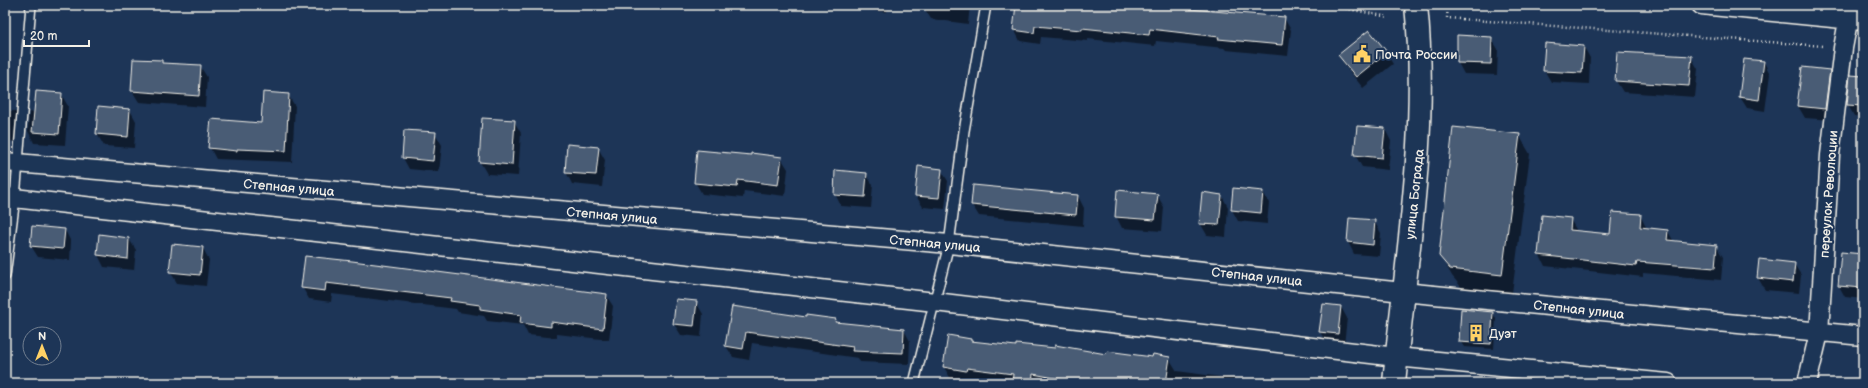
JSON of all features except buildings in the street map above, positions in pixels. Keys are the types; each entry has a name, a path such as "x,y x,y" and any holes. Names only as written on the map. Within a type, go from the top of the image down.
{"main road":[{"name":"улица Бограда","path":"1394,383 1419,149 1420,87 1416,5"}],"street":[{"path":"1701,5 1854,15"},
{"name":"переулок Революции","path":"1807,383 1819,333 1830,155 1844,48 1854,15"},
{"name":"Степная улица","path":"12,163 949,244 1403,292 1819,333 1863,336"},
{"path":"10,197 935,302 1396,357 1668,383"}],"lane":[{"path":"5,276 12,163 31,5"},
{"path":"914,383 949,244 964,131 986,5"}],"path":[{"path":"1306,5 1344,8 1388,17"},
{"path":"1448,5 1447,18 1844,48"}],"place":[{"name":"Почта России","path":"1362,54"},
{"name":"Дуэт","path":"1476,333"}]}
